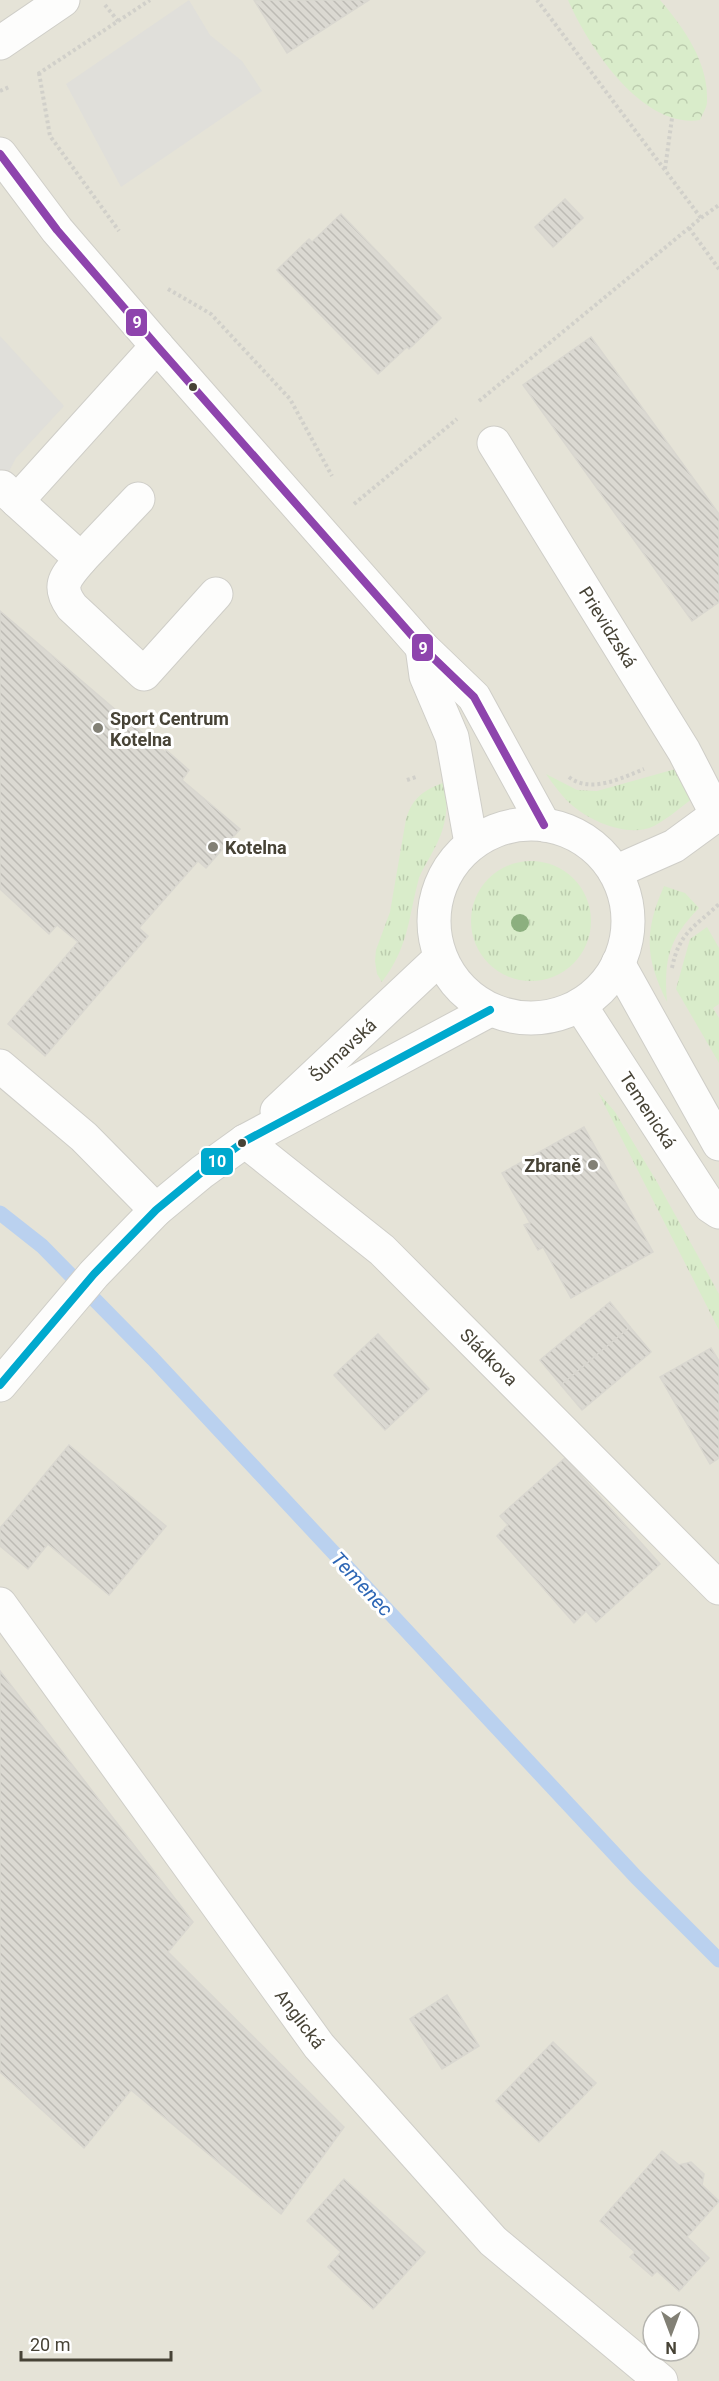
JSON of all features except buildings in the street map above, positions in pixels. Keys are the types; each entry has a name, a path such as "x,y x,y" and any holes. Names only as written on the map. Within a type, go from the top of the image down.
{"street":[{"path":"0,43 52,3"},
{"path":"0,154 57,230 157,346 422,647 474,697 543,825"},
{"path":"81,559 8,493 157,346"},
{"name":"Prievidzská","path":"494,443 684,751 718,814 674,846 615,872"},
{"path":"138,499 65,578 64,595 72,607 144,674 216,594"},
{"path":"422,647 426,676 452,737 471,843"},
{"path":"518,825 543,825 572,833 584,840 606,860 615,872 622,886 628,917 624,948 608,980 580,1005 545,1017 517,1017 490,1010 469,997 453,980 440,958 433,927 436,896 449,866 471,843 494,831 518,825"},
{"name":"Šumavská","path":"0,1385 94,1274 156,1210 202,1172 245,1141 440,958"},
{"path":"618,963 719,1144"},
{"name":"Temenická","path":"580,1005 710,1206 719,1212"},
{"name":"Šumavská","path":"245,1141 490,1010"},
{"path":"0,1066 84,1137 156,1210"},
{"name":"Sládkova","path":"245,1141 382,1250 719,1588"},
{"name":"Anglická","path":"0,1604 319,2046 493,2241 661,2381"}],"path":[{"path":"101,0 118,21"},
{"path":"30,78 150,0"},
{"path":"537,0 701,218"},
{"path":"39,73 50,136 120,233"},
{"path":"0,92 10,87"},
{"path":"664,170 672,118"},
{"path":"479,401 719,205"},
{"path":"689,228 719,269"},
{"path":"165,287 211,314 290,399 334,480"},
{"path":"321,531 460,416"},
{"path":"566,775 574,781"},
{"path":"671,972 675,951 689,929 719,904"}],"shaded area":[{"path":"0,0 719,0 719,2381 0,2381"},
{"path":"189,0 210,35 242,61 262,91 121,187 66,84"},
{"path":"0,336 64,406 16,458 0,488"}],"green space":[{"path":"568,0 660,0 686,34 704,74 707,102 700,120 678,119 658,112 638,98 603,61"},
{"path":"679,768 696,796 654,826 633,830 600,823 590,818 565,799 546,774 577,790 597,791"},
{"path":"445,782 447,801 443,827 437,844 419,878 403,944 382,982 377,974 376,950 390,912 406,819 412,805 420,795"},
{"path":"531,861 554,866 573,879 586,898 591,921 586,944 573,963 554,976 531,981 508,976 489,963 476,944 471,921 476,898 489,879 508,866"},
{"path":"664,886 685,893 699,908 680,930 670,951 666,974 667,1002 654,971 650,944 653,917"},
{"path":"707,927 719,948 719,1004 713,1008 719,1018 719,1063 676,989 690,939"},
{"path":"598,1092 615,1112 657,1182 719,1294 719,1330"}],"waterway":[{"name":"Temenec","path":"0,1213 42,1246 153,1359 636,1877 719,1960"}],"transit line":[{"name":"9","path":"0,154 57,230 157,346 422,647 474,697 544,825"},
{"name":"10","path":"0,1385 94,1274 156,1210 202,1172 245,1141 490,1010"}],"place":[{"name":"Sport Centrum Kotelna","path":"98,728"},
{"name":"Kotelna","path":"213,847"},
{"name":"Zbraně","path":"593,1165"}]}
